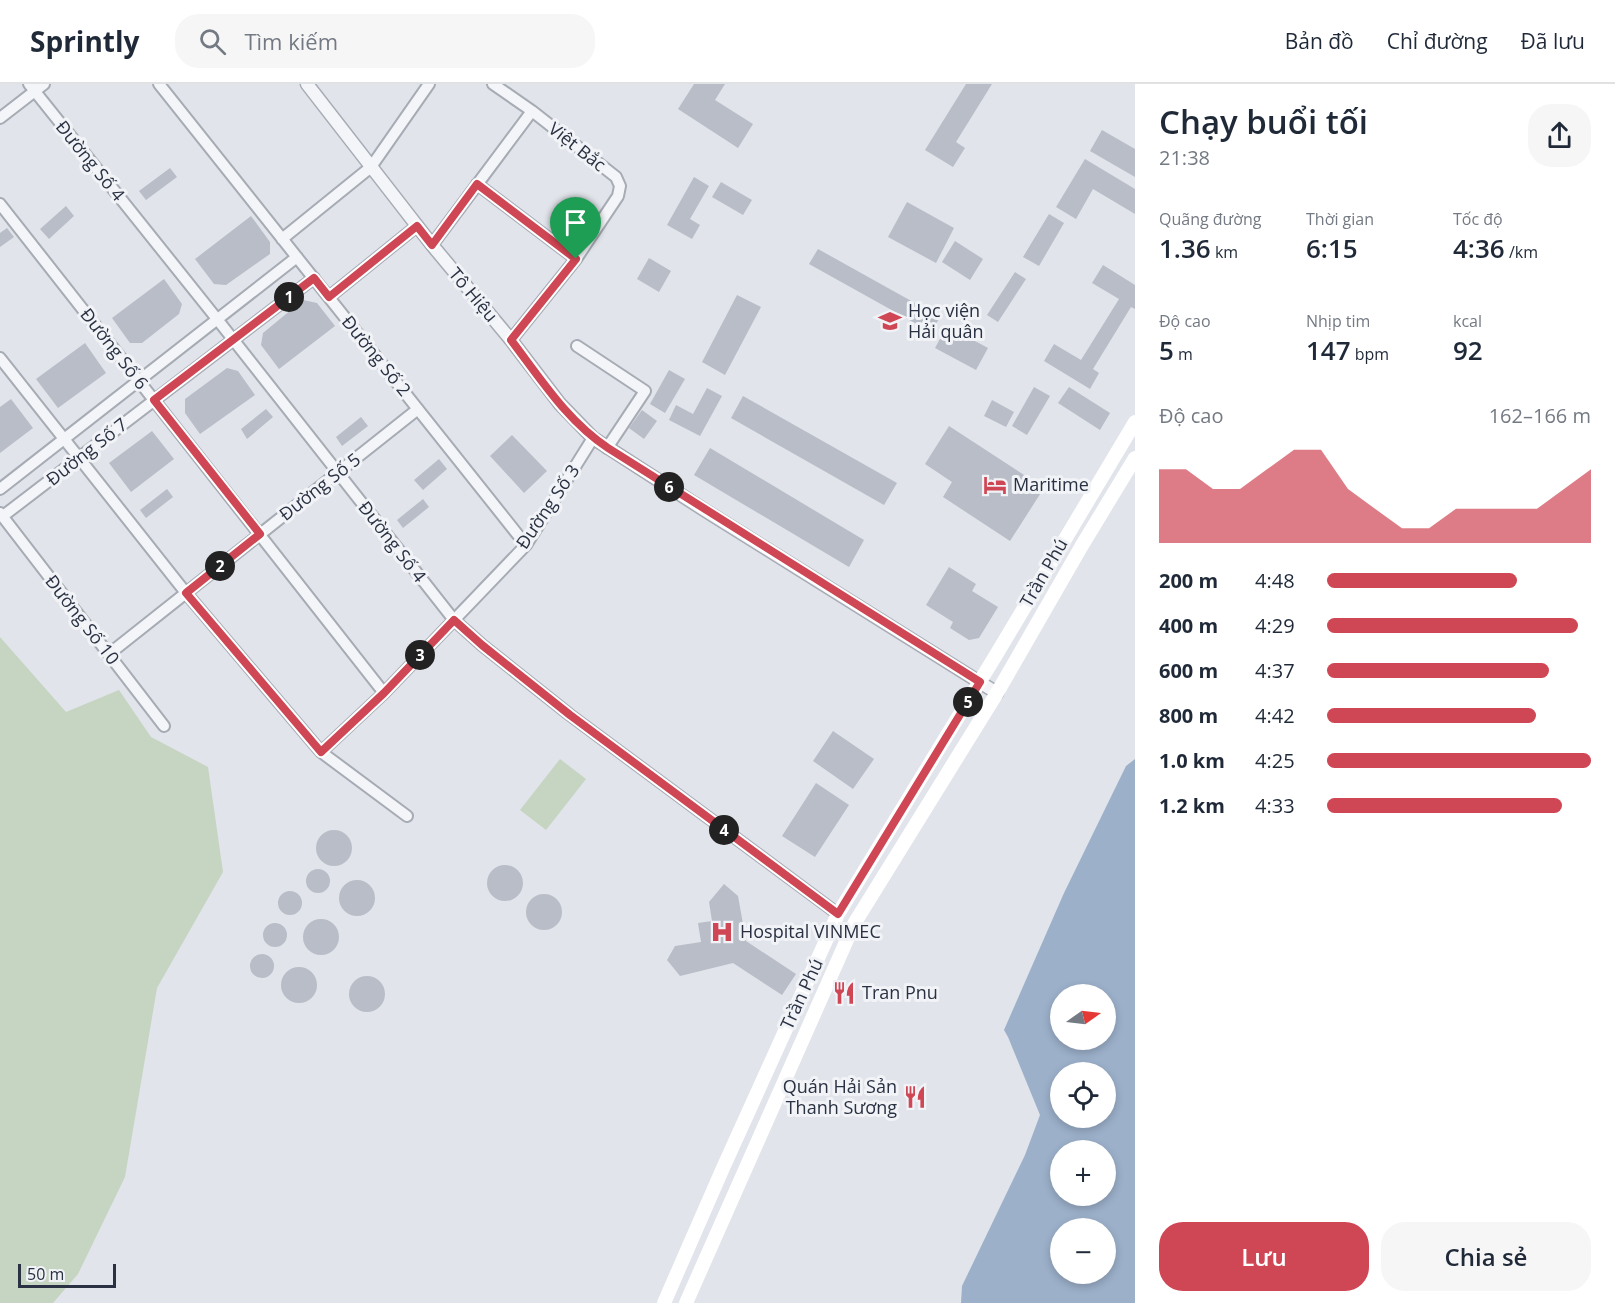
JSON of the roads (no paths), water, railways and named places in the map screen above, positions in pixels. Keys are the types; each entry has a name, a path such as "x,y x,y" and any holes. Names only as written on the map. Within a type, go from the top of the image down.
{"main road":[{"name":"Trần Phú","path":"664,1303 838,914 1135,422"},
{"name":"Trần Phú","path":"687,1303 854,924 997,693 1135,458"},
{"path":"838,914 854,924"}],"street":[{"name":"Đường Số 2","path":"159,84 526,544"},
{"name":"Tô Hiệu","path":"307,84 560,404 593,438 997,693"},
{"path":"282,239 371,167 429,84"},
{"name":"Việt Bắc","path":"493,84 532,111 616,177 620,186 618,196 576,259 511,340"},
{"path":"0,118 36,86"},
{"name":"Đường Số 4","path":"36,86 454,620 570,715 838,914"},
{"path":"432,245 532,111"},
{"path":"477,184 576,259"},
{"name":"Đường Số 6","path":"0,204 384,693"},
{"path":"329,297 417,226"},
{"name":"Đường Số 7","path":"0,489 297,256"},
{"name":"Đường Số 7","path":"2,514 314,278"},
{"path":"577,346 645,391 608,448"},
{"path":"0,358 186,593 321,752 407,816"},
{"name":"Đường Số 5","path":"108,654 418,409"},
{"name":"Đường Số 3","path":"321,752 384,693 526,544 593,438"},
{"name":"Đường Số 10","path":"2,514 164,726"}],"water":[{"path":"1135,759 1135,1303 961,1303 962,1286 1025,1155 1040,1115 1004,1030 1064,893 1126,766"}],"place":[{"name":"Học viện Hải quân","path":"890,321"},
{"name":"Maritime","path":"995,485"},
{"name":"Hospital VINMEC","path":"722,932"},
{"name":"Tran Pnu","path":"844,993"},
{"name":"Quán Hải Sản Thanh Sương","path":"915,1097"}]}
